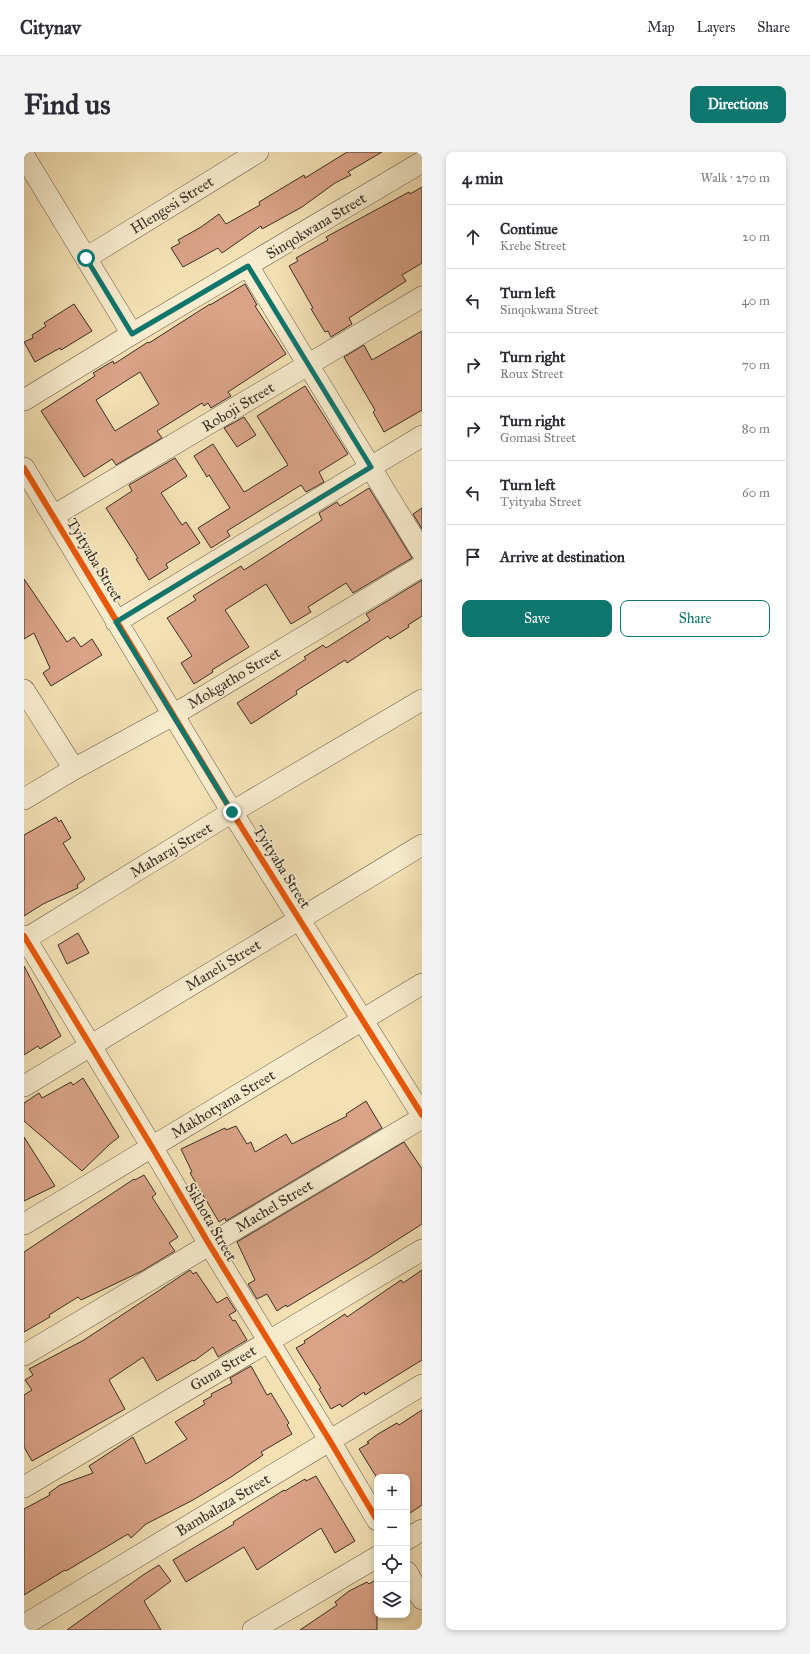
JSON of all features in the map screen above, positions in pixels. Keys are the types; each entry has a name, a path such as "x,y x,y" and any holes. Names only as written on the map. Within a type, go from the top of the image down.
{"street":[{"name":"Hlengesi Street","path":"86,258 245,155"},
{"path":"24,156 132,334"},
{"name":"Sinqokwana Street","path":"24,400 132,334 422,162"},
{"path":"248,266 422,552"},
{"name":"Roboji Street","path":"53,516 422,297"},
{"path":"116,622 422,436"},
{"name":"Tyityaba Street","path":"24,468 232,812 422,1115"},
{"name":"Mokgatho Street","path":"24,799 74,769 174,715 422,566"},
{"path":"24,690 74,769"},
{"name":"Maharaj Street","path":"25,938 232,812 422,700"},
{"name":"Maneli Street","path":"24,1086 299,918 422,845"},
{"name":"Sikhota Street","path":"25,938 374,1515"},
{"name":"Makhotyana Street","path":"24,1224 422,984"},
{"name":"Machel Street","path":"24,1355 422,1118"},
{"name":"Guna Street","path":"24,1487 422,1250"},
{"name":"Bambalaza Street","path":"24,1625 422,1385"},
{"path":"410,1537 422,1530"},
{"path":"253,1630 374,1559"},
{"path":"410,1577 422,1599"}],"building":[{"path":"347,152 382,152 348,172 351,175 335,183 302,207 262,229 261,226 222,253 218,248 183,267 171,248 180,243 178,240 201,227 219,214 226,224 260,205 259,202 304,175 305,178"},
{"path":"422,187 422,263 402,275 406,281 349,318 352,324 331,337 328,331 325,332 311,309 313,308 289,266 298,261 296,258 328,240 326,237 409,192 410,194"},
{"path":"245,284 257,305 255,306 286,354 228,392 231,396 211,408 208,403 204,406 202,403 157,431 162,438 116,465 112,459 84,477 41,411 95,376 93,373 113,361 114,364","holes":["140,372 159,404 115,431 96,400"]},
{"path":"74,304 92,331 61,350 60,348 35,362 24,342 33,338 32,335 46,326 44,323"},
{"path":"422,331 422,410 384,432 373,412 375,410 344,357 364,345 372,360"},
{"path":"305,386 348,454 319,472 324,482 306,492 301,485 227,531 230,536 211,548 198,528 230,508 209,475 207,477 194,456 213,444 244,492 288,465 257,416"},
{"path":"244,417 256,435 237,447 224,428"},
{"path":"175,458 187,476 161,493 182,525 186,522 200,543 166,564 168,568 149,580 136,559 138,558 106,508 132,491 129,485"},
{"path":"369,488 412,558 353,593 346,583 308,607 311,612 291,624 266,584 225,610 249,647 212,670 213,672 194,684 181,663 192,656 167,618 196,600 193,596 241,566 244,570 322,520 319,513 337,502 340,506"},
{"path":"422,508 422,529 413,514"},
{"path":"24,579 67,642 74,637 81,647 92,639 102,655 51,686 43,673 50,668 34,633 24,639"},
{"path":"422,580 422,616 408,625 409,627 390,639 388,636 347,663 345,660 296,691 297,694 251,724 237,703 306,659 304,657 323,645 326,648 370,620 366,614"},
{"path":"56,817 59,822 61,820 71,838 63,843 85,879 77,885 78,888 43,904 24,916 24,835"},
{"path":"78,933 89,953 67,964 58,945"},
{"path":"24,966 61,1036 40,1049 38,1046 24,1055"},
{"path":"83,1078 119,1137 82,1171 24,1121 24,1103 39,1093 42,1098 71,1082 73,1085"},
{"path":"366,1101 382,1128 226,1221 225,1218 219,1222 190,1173 192,1172 181,1149 225,1128 226,1130 236,1126 247,1144 251,1142 255,1152 286,1134 292,1144 347,1116 346,1114"},
{"path":"24,1137 55,1186 24,1201"},
{"path":"404,1142 422,1169 422,1224 369,1258 287,1307 286,1305 277,1311 267,1294 257,1299 248,1284 255,1280 237,1242"},
{"path":"144,1175 156,1194 152,1197 178,1237 169,1243 175,1251 142,1271 81,1300 78,1297 49,1315 50,1317 24,1332 24,1252 134,1179 135,1180"},
{"path":"190,1270 193,1274 196,1272 217,1303 227,1297 236,1311 229,1315 233,1321 235,1320 247,1340 218,1357 213,1347 194,1361 193,1360 157,1381 143,1357 109,1380 125,1409 32,1461 24,1447 24,1395 32,1390 25,1380 33,1375 29,1369 84,1340"},
{"path":"422,1270 422,1360 365,1395 364,1392 342,1407 340,1404 331,1409 319,1389 321,1388 296,1348 345,1314 347,1317 401,1280 403,1283"},
{"path":"251,1366 267,1395 271,1393 289,1423 287,1425 292,1434 261,1452 263,1455 231,1477 193,1500 146,1524 131,1538 128,1534 24,1595 24,1509 50,1495 49,1493 60,1485 93,1473 89,1466 133,1437 146,1464 187,1439 175,1422 205,1404 203,1401 212,1396 211,1394 232,1383 230,1378"},
{"path":"422,1410 422,1505 410,1513 410,1474 375,1474 359,1449 369,1443 367,1442 378,1434 397,1423 399,1425"},
{"path":"316,1476 355,1541 335,1553 321,1528 257,1570 244,1547 186,1582 173,1560 234,1524 233,1522 284,1490 285,1491 305,1479 306,1481"},
{"path":"159,1565 171,1581 144,1601 161,1630 67,1630 143,1575"},
{"path":"374,1581 374,1618 377,1618 377,1630 300,1630 337,1605 335,1602 349,1591 367,1582 369,1584"}],"cycle path":[{"path":"24,468 232,812 422,1115"},
{"path":"24,936 374,1515"}],"route":[{"path":"86,258 132,334 248,266 371,467 116,622 232,812"}]}
